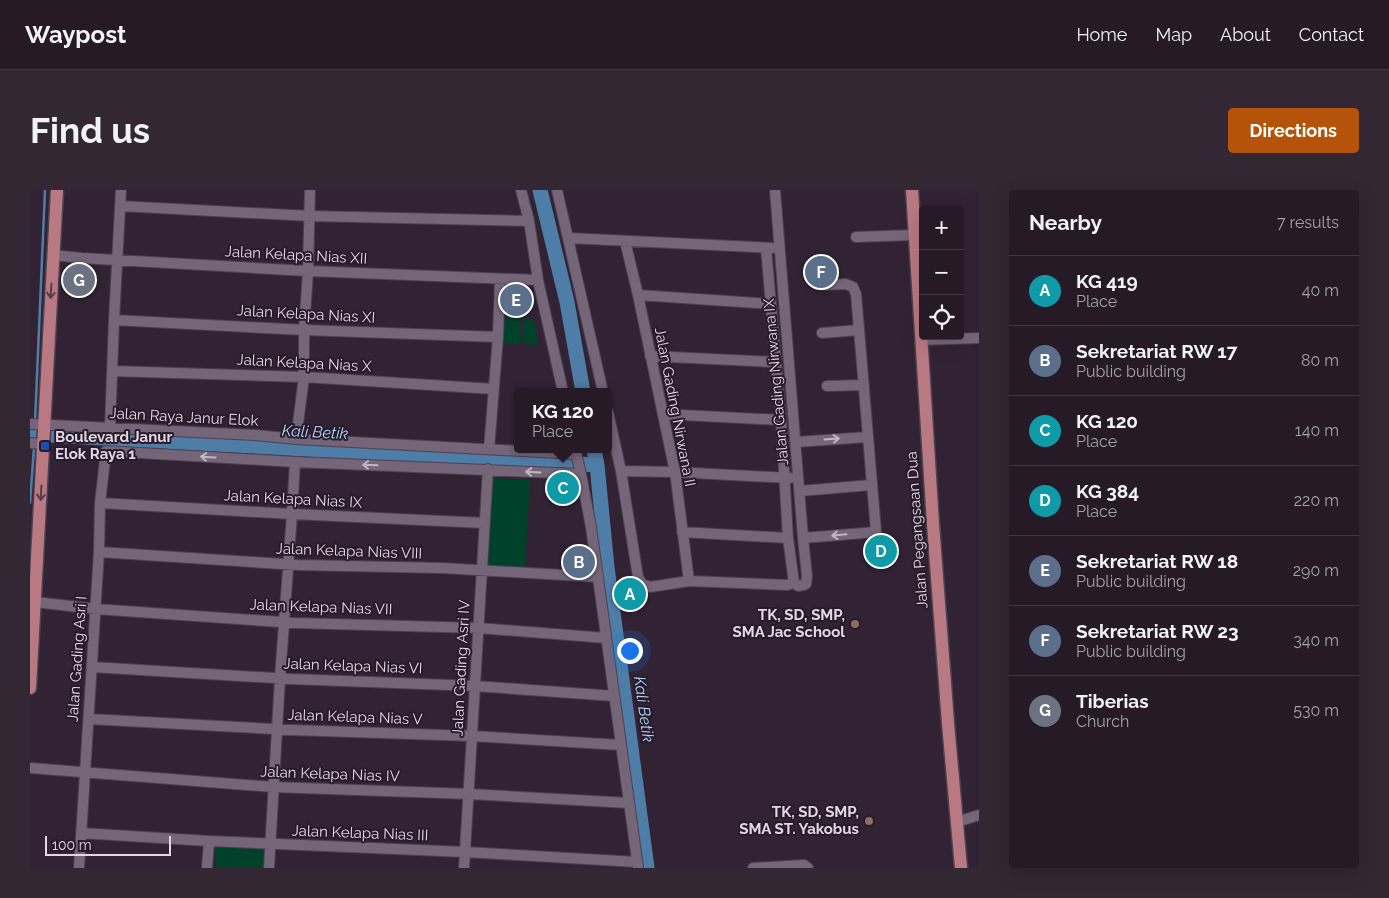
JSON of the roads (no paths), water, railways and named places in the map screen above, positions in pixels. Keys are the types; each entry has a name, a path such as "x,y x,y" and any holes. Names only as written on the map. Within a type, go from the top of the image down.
{"main road":[{"path":"30,688 39,434 57,190"},
{"name":"Jalan Pegangsaan Dua","path":"912,190 919,310"},
{"name":"Jalan Pegangsaan Dua","path":"921,340 932,524 961,868"}],"street":[{"path":"110,428 121,190"},
{"path":"296,439 304,377 304,330 310,190"},
{"path":"521,190 529,221 538,280 561,388"},
{"path":"557,190 602,388"},
{"name":"Jalan Gading Nirwana IX","path":"766,248 785,478 799,478 775,190"},
{"path":"120,206 310,216 529,221"},
{"path":"856,236 914,235"},
{"path":"569,238 779,248"},
{"name":"Jalan Gading Nirwana II","path":"624,240 638,295 675,472 689,581"},
{"name":"Jalan Kelapa Nias XII","path":"53,255 308,271 538,280"},
{"path":"489,449 498,337 500,279"},
{"path":"822,285 846,284 853,287 856,294 878,555"},
{"path":"638,295 771,304"},
{"name":"Jalan Kelapa Nias XI","path":"114,320 304,330 498,337"},
{"path":"822,333 859,330"},
{"path":"964,339 979,338"},
{"path":"650,356 775,362"},
{"name":"Jalan Kelapa Nias X","path":"112,371 304,377 494,389"},
{"path":"827,386 864,385"},
{"path":"663,414 780,420"},
{"name":"Jalan Raya Janur Elok","path":"39,434 110,428 514,450"},
{"path":"612,430 621,471 639,581 645,586 650,587 689,581 787,585 794,583 798,586 804,585 807,582 799,478"},
{"path":"796,442 868,437"},
{"name":"Jalan Gading Asri I","path":"80,868 96,609 100,503 106,451 295,462"},
{"path":"576,453 591,527 637,865"},
{"path":"269,868 295,462 581,473"},
{"name":"Jalan Gading Asri IV","path":"464,868 488,469"},
{"path":"621,471 785,478 788,538 794,583"},
{"path":"800,491 872,485"},
{"name":"Jalan Kelapa Nias IX","path":"100,503 485,523"},
{"path":"682,532 788,538"},
{"path":"803,538 876,532"},
{"name":"Jalan Kelapa Nias VIII","path":"99,552 288,565 442,568 598,577"},
{"name":"Jalan Kelapa Nias VII","path":"34,602 96,609 285,622 479,628 606,638"},
{"name":"Jalan Kelapa Nias VI","path":"92,667 280,678 475,686 614,696"},
{"name":"Jalan Kelapa Nias V","path":"88,719 472,736 621,745"},
{"name":"Jalan Kelapa Nias IV","path":"30,768 273,788 469,794 629,803"},
{"path":"957,822 979,815"},
{"name":"Jalan Kelapa Nias III","path":"81,833 209,841 465,852 637,865"},
{"path":"207,868 209,841"},
{"path":"753,868 804,865 808,868"}],"waterway":[{"path":"35,422 45,190"},
{"name":"Kali Betik","path":"540,190 567,302 582,388"},
{"name":"Kali Betik","path":"34,442 35,427"},
{"name":"Kali Betik","path":"30,434 597,465"},
{"path":"30,503 34,447"},
{"name":"Kali Betik","path":"595,453 607,567 647,868"}],"place":[{"name":"Sekretariat RW 23","path":"821,272"},
{"name":"Tiberias","path":"79,280"},
{"name":"Sekretariat RW 18","path":"516,300"},
{"name":"Boulevard Janur Elok Raya 1","path":"45,446"},
{"name":"KG 120","path":"563,488"},
{"name":"KG 384","path":"881,551"},
{"name":"Sekretariat RW 17","path":"579,562"},
{"name":"KG 419","path":"630,594"},
{"name":"TK, SD, SMP, SMA Jac School","path":"855,624"},
{"name":"TK, SD, SMP, SMA ST. Yakobus","path":"869,821"}]}
